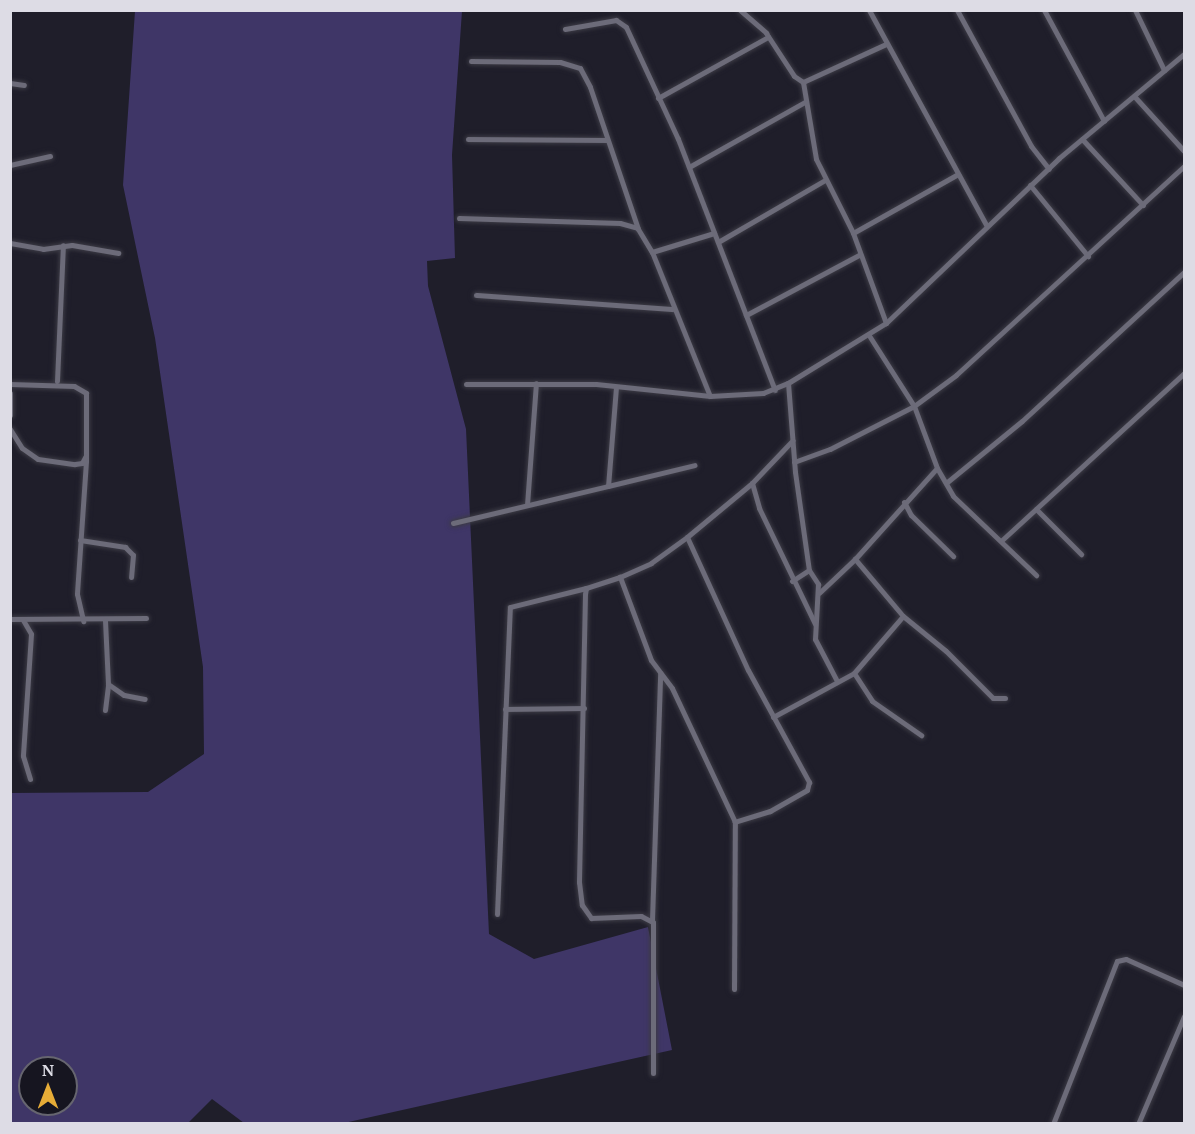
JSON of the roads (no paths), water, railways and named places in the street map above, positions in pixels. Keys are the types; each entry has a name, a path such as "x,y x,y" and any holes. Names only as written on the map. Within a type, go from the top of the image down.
{"street":[{"path":"740,10 768,37 794,76 803,82"},
{"path":"869,10 886,44 904,69 987,226"},
{"path":"957,10 1031,146 1049,169"},
{"path":"1044,10 1104,121"},
{"path":"1135,10 1164,70"},
{"path":"565,29 620,22 658,98 689,168 775,390"},
{"path":"658,98 768,37"},
{"path":"803,82 886,44"},
{"path":"466,384 536,383 616,387 710,396 775,390 870,337 1030,185 1185,54"},
{"path":"471,61 575,65 590,87 606,140 638,229 652,252 673,309 710,396"},
{"path":"803,82 816,159 853,233 859,255 886,323"},
{"path":"10,83 24,85"},
{"path":"1134,96 1185,151"},
{"path":"689,168 805,102"},
{"path":"1082,139 1143,205"},
{"path":"468,140 606,140"},
{"path":"10,165 50,156"},
{"path":"794,462 830,450 914,406 956,375 1185,166"},
{"path":"853,233 958,174"},
{"path":"718,242 825,180"},
{"path":"1030,185 1088,256"},
{"path":"459,218 620,223 638,229"},
{"path":"652,252 714,233"},
{"path":"10,243 43,249 63,245 118,253"},
{"path":"57,381 63,245"},
{"path":"746,315 859,255"},
{"path":"946,483 1022,421 1185,272"},
{"path":"476,295 673,309"},
{"path":"870,337 914,406 937,468 953,496 1002,540 1036,575"},
{"path":"1002,540 1185,373"},
{"path":"527,505 536,383"},
{"path":"10,384 74,386 84,390 87,399 86,455 77,594 83,621"},
{"path":"788,384 794,462 809,570 819,593 815,639 837,681"},
{"path":"608,486 616,387"},
{"path":"10,393 10,415"},
{"path":"10,429 22,448 38,459 82,464 86,455"},
{"path":"497,914 510,607 586,588 620,577 651,563 687,537 752,483 793,440"},
{"path":"453,523 694,465"},
{"path":"819,593 855,559 937,468"},
{"path":"752,483 759,508 815,626"},
{"path":"904,502 911,515 953,556"},
{"path":"1036,509 1081,554"},
{"path":"687,537 773,717 809,786 770,812 735,822"},
{"path":"80,540 125,547 133,555 131,577"},
{"path":"855,559 903,616 946,651 993,698 1005,698"},
{"path":"792,581 809,570"},
{"path":"620,577 650,656 722,788 735,822 734,989"},
{"path":"586,588 584,708 578,817 582,905 588,916 596,920 641,916 652,920"},
{"path":"773,717 854,673 903,616"},
{"path":"10,619 83,621 146,618"},
{"path":"23,620 31,634 23,756 30,779"},
{"path":"105,620 108,684 105,710"},
{"path":"653,1072 652,920 660,673"},
{"path":"854,673 872,701 921,735"},
{"path":"108,684 124,695 145,699"},
{"path":"505,709 584,708"},
{"path":"1053,1124 1117,961 1126,958 1185,985"},
{"path":"1137,1124 1185,1016"}]}
